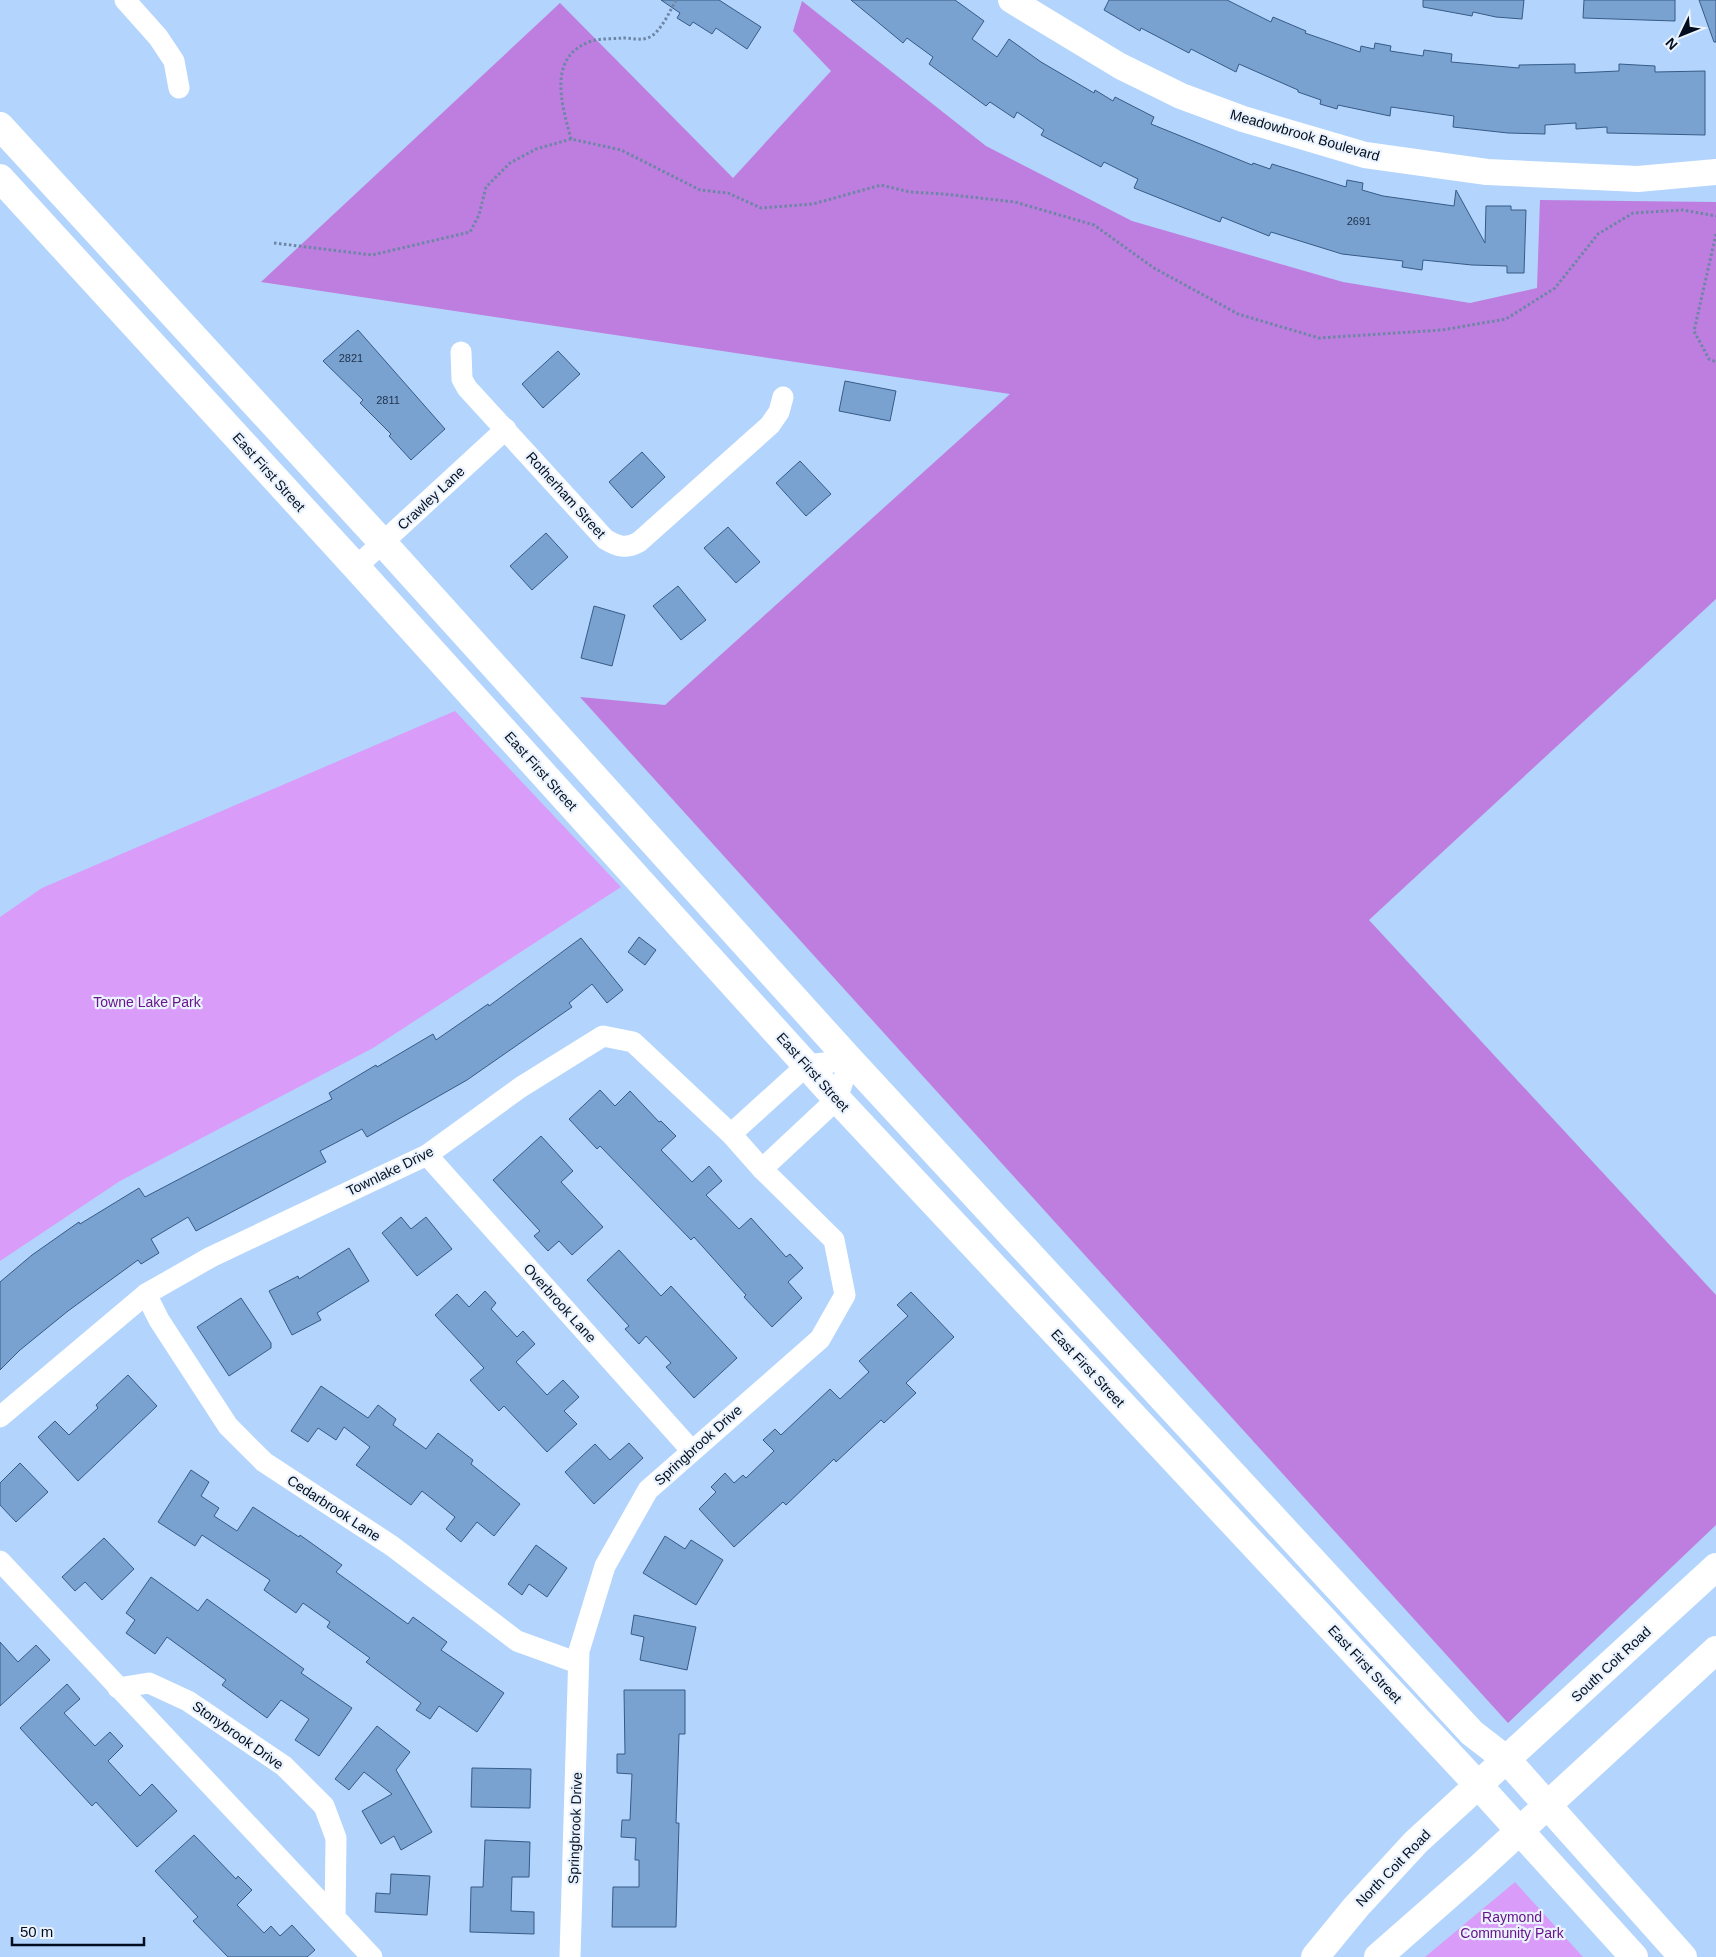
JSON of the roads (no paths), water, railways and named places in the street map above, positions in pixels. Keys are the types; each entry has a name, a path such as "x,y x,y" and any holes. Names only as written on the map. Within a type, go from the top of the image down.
{"main road":[{"path":"0,126 383,543 850,1060 1472,1733 1507,1760 1683,1957"},
{"name":"East First Street","path":"0,178 356,567 837,1099 1479,1786 1634,1957"},
{"name":"South Coit Road","path":"1479,1786 1716,1567"},
{"path":"1378,1957 1716,1650"},
{"name":"North Coit Road","path":"1315,1957 1356,1906 1416,1842 1479,1786"}],"street":[{"path":"125,0 158,38 174,61 179,88"},
{"name":"Meadowbrook Boulevard","path":"1010,0 1120,66 1180,96 1243,119 1365,155 1496,173 1638,179 1716,172"},
{"name":"Rotherham Street","path":"461,352 460,369 462,379 467,388 605,539 622,547 639,542 770,424 779,412 783,397"},
{"name":"Crawley Lane","path":"356,567 506,429"},
{"name":"Townlake Drive","path":"0,1417 146,1294 211,1257 427,1155 521,1087 603,1036 633,1042 731,1134 762,1169"},
{"path":"731,1134 807,1065 850,1060 837,1099 762,1169"},
{"name":"Overbrook Lane","path":"427,1155 692,1451"},
{"name":"Springbrook Drive","path":"570,1957 576,1817 579,1651 606,1566 648,1490 820,1339 846,1295 834,1240 762,1169"},
{"name":"Cedarbrook Lane","path":"146,1294 159,1320 228,1426 264,1462 392,1546 518,1641 578,1663"},
{"path":"0,1561 372,1957"},
{"name":"Stonybrook Drive","path":"118,1688 149,1683 188,1701 284,1766 324,1806 336,1838 335,1917"}],"park label":[{"name":"Towne Lake Park","path":"147,1002"},
{"name":"Raymond Community Park","path":"1512,1925"}]}
